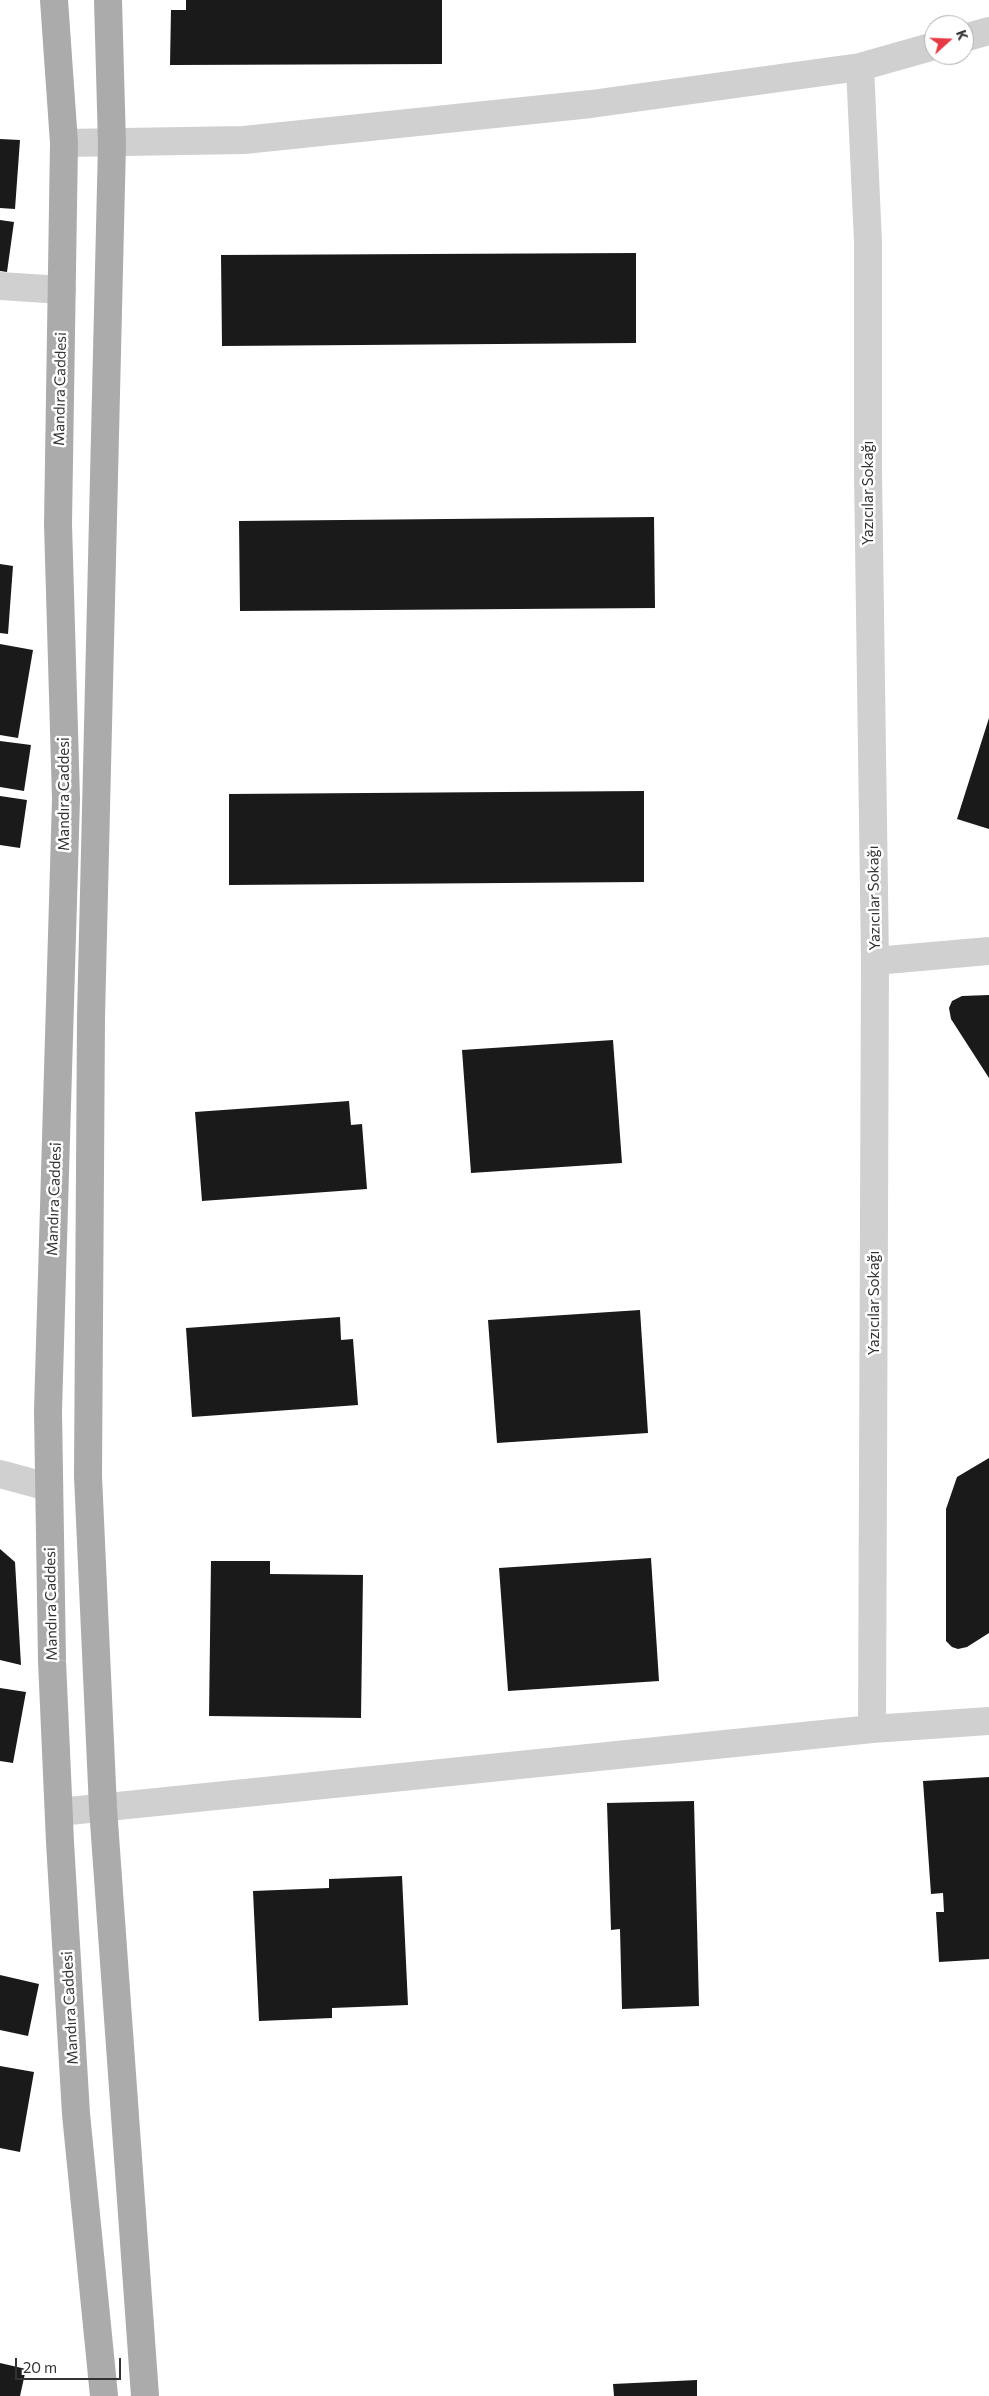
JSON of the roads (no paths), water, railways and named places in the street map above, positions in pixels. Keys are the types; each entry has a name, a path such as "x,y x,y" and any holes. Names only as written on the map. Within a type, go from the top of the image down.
{"main road":[{"name":"Mandıra Caddesi","path":"54,0 64,143 58,524 66,800 48,1401 48,1487 52,1661 76,2114 104,2396"},
{"name":"Mandıra Caddesi","path":"108,0 112,144 90,1077 88,1476 103,1808 145,2396"}],"street":[{"path":"974,35 989,31"},
{"path":"64,143 112,144 254,140 591,104 860,67 924,49"},
{"name":"Yazıcılar Sokağı","path":"860,67 868,242 868,473 875,960 872,1729"},
{"path":"0,286 62,290"},
{"path":"875,960 989,951"},
{"path":"0,1474 48,1487"},
{"path":"59,1812 872,1729 989,1721"}]}
